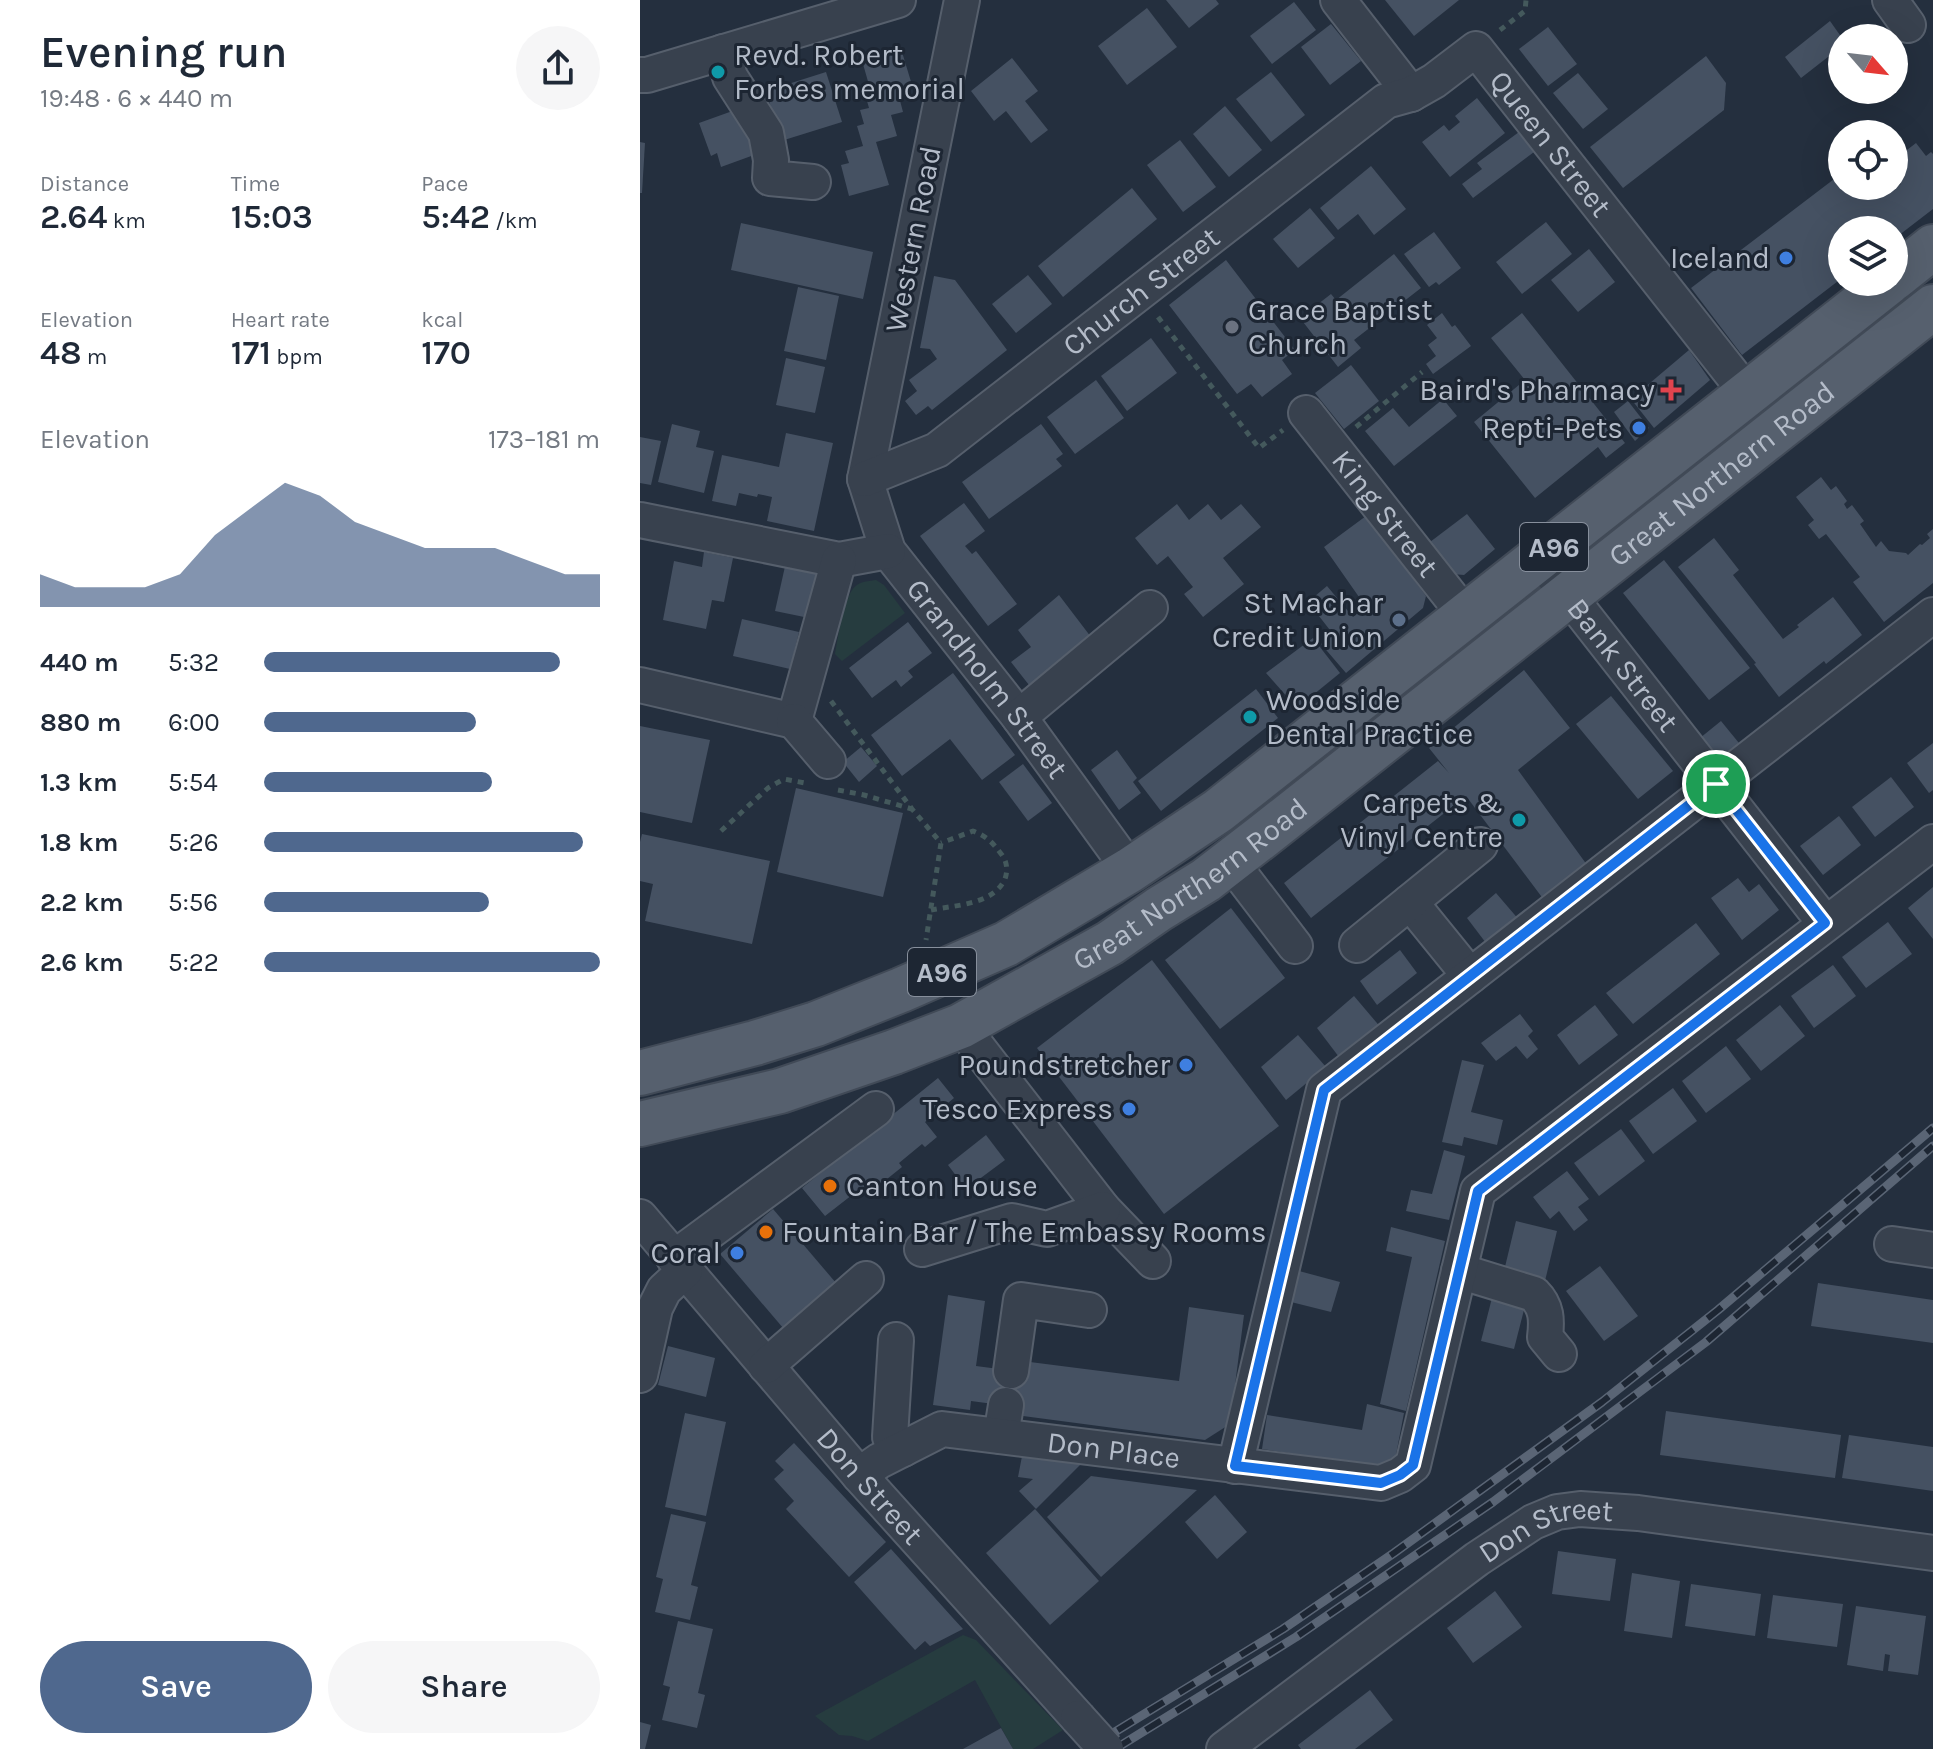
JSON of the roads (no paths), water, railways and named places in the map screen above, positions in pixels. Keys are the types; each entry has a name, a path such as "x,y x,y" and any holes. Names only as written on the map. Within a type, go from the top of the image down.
{"main road":[{"path":"1908,267 1933,247"},
{"name":"A96","path":"1466,616 1871,296"},
{"name":"Great Northern Road","path":"640,1124 780,1091 961,1026 1110,943 1206,880 1933,307"},
{"name":"Great Northern Road","path":"640,1073 816,1024 1006,944 1130,870 1218,811 1466,616"}],"street":[{"path":"640,75 898,0"},
{"name":"Western Road","path":"865,479 962,0"},
{"path":"1338,0 1411,94"},
{"name":"Queen Street","path":"1411,94 1434,81 1476,49 1747,393"},
{"path":"723,52 730,77 766,133 771,160 770,178 813,182"},
{"name":"Church Street","path":"865,479 937,450 1386,101 1411,94"},
{"name":"King Street","path":"1306,413 1466,616"},
{"name":"Grandholm Street","path":"865,479 888,551 1019,717 1130,870"},
{"path":"640,520 839,560 888,551"},
{"name":"Bank Street","path":"1539,558 1825,923"},
{"path":"825,778 794,721 839,560"},
{"path":"1019,717 1150,608"},
{"path":"1235,1466 1324,1090 1933,615"},
{"path":"640,685 794,721"},
{"path":"1559,1354 1545,1337 1547,1321 1543,1302 1534,1294 1459,1271 1478,1191 1933,842"},
{"path":"1357,945 1480,845"},
{"path":"1230,861 1295,946"},
{"path":"1410,902 1470,976"},
{"path":"961,1026 1103,1209 1153,1261"},
{"path":"640,1375 655,1308 680,1265 876,1109"},
{"path":"922,1249 1012,1221 1047,1229 1103,1209"},
{"name":"Don Street","path":"640,1217 859,1475 1106,1749"},
{"path":"1892,1244 1933,1250"},
{"name":"Don Place","path":"859,1475 879,1461 942,1429 1003,1421 1235,1466 1381,1483 1413,1465 1459,1271"},
{"path":"766,1366 866,1279"},
{"path":"1011,1371 1021,1300 1089,1310"},
{"path":"896,1340 890,1437 903,1449"},
{"name":"Don Street","path":"1224,1749 1477,1559 1533,1522 1557,1512 1580,1509 1624,1511 1933,1553"}],"railway":[{"path":"1087,1749 1283,1629 1394,1553 1602,1402 1718,1310 1933,1128"},
{"path":"1115,1749 1296,1637 1493,1502 1706,1342 1933,1146"}],"place":[{"name":"Revd. Robert Forbes memorial","path":"718,72"},
{"name":"Iceland","path":"1786,258"},
{"name":"Grace Baptist Church","path":"1232,327"},
{"name":"Baird's Pharmacy","path":"1671,390"},
{"name":"Repti-Pets","path":"1639,428"},
{"name":"St Machar Credit Union","path":"1399,620"},
{"name":"Woodside Dental Practice","path":"1250,717"},
{"name":"Carpets & Vinyl Centre","path":"1519,820"},
{"name":"Poundstretcher","path":"1186,1065"},
{"name":"Tesco Express","path":"1129,1109"},
{"name":"Canton House","path":"830,1186"},
{"name":"Fountain Bar / The Embassy Rooms","path":"766,1232"},
{"name":"Coral","path":"737,1253"}]}
